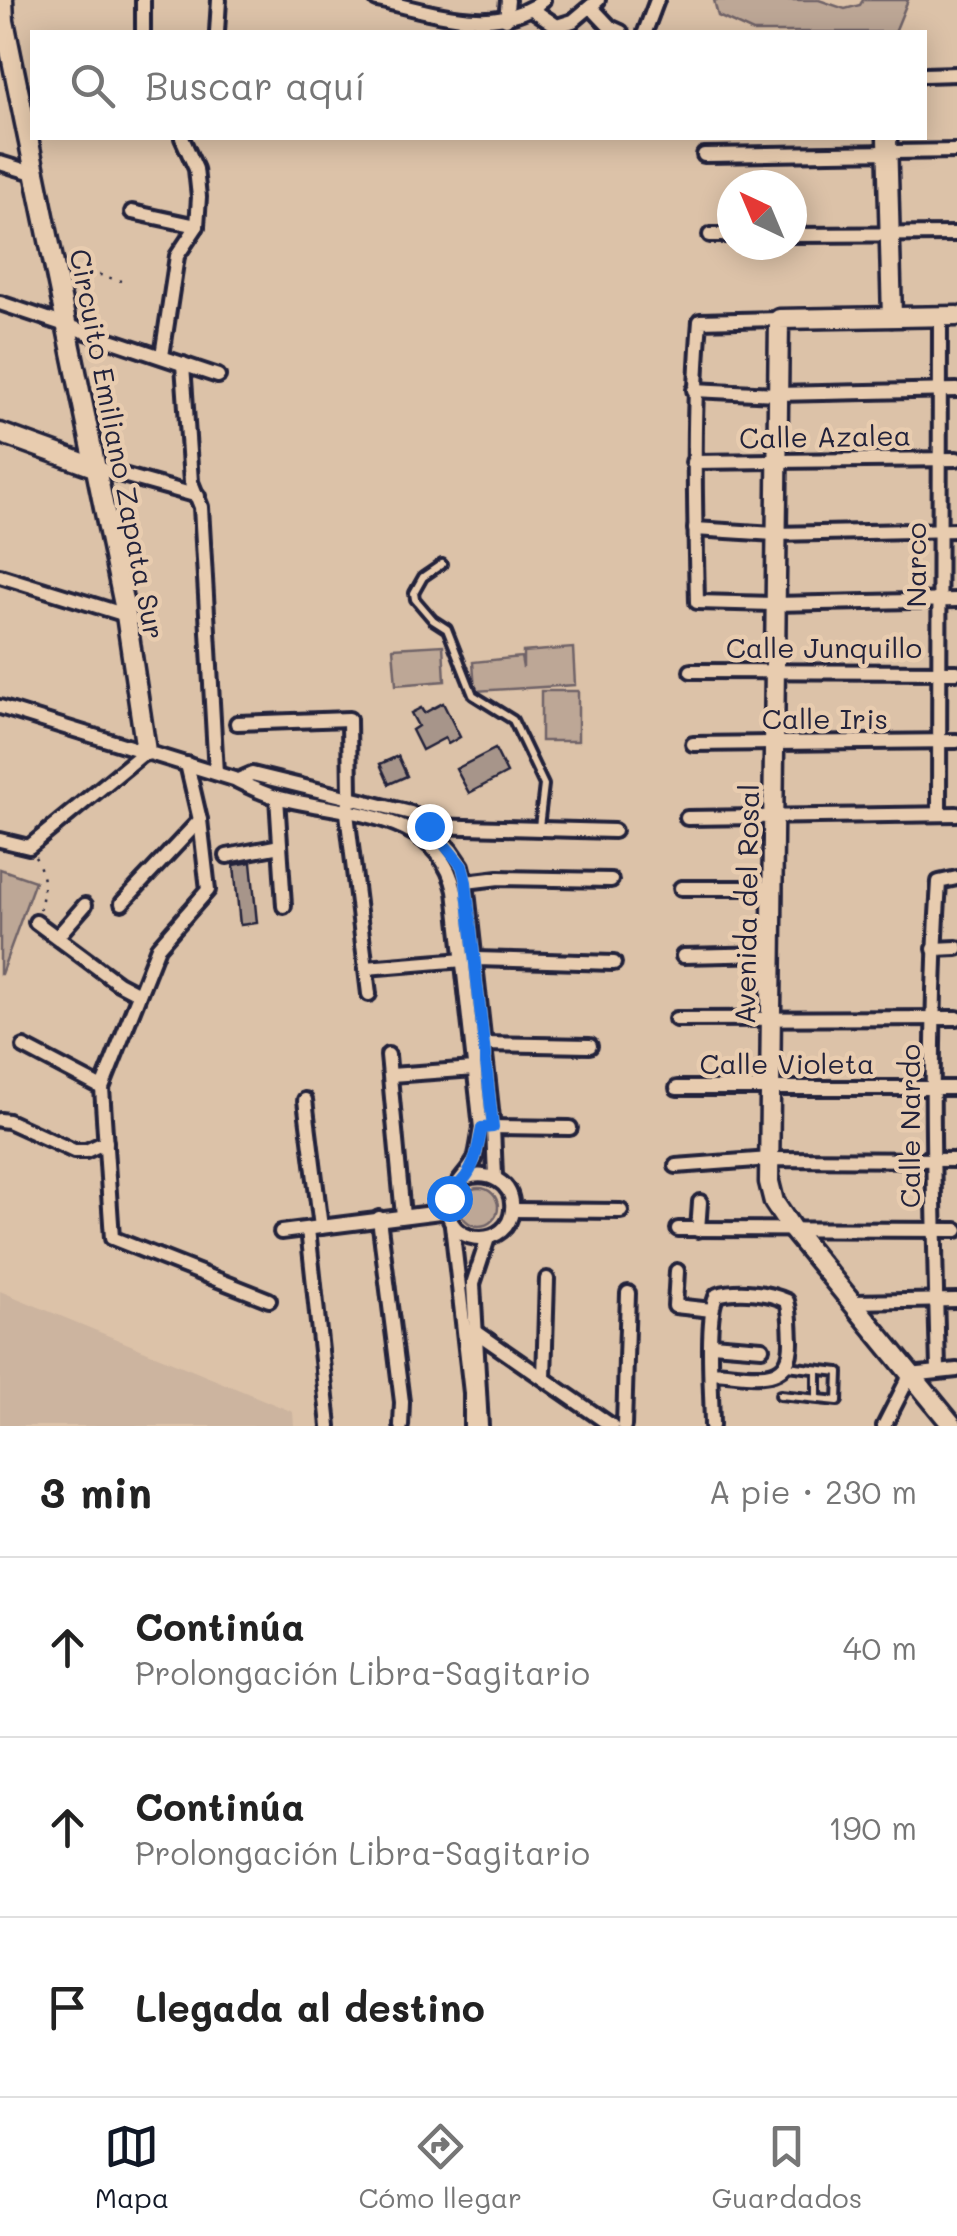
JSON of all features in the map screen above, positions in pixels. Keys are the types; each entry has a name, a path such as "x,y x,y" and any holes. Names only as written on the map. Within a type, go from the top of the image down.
{"street":[{"name":"Circuito Emiliano Zapata Sur","path":"3,0 2,21 126,615 146,751"},
{"path":"143,0 144,30"},
{"path":"217,30 219,0"},
{"path":"377,0 476,20 506,18 544,0"},
{"path":"506,18 508,0"},
{"path":"646,30 658,0"},
{"path":"532,9 557,26 573,21 595,4 610,27 617,30"},
{"path":"927,75 957,74"},
{"path":"162,356 177,256 197,226 196,170 185,140"},
{"path":"888,144 892,317"},
{"path":"704,155 888,144 957,151"},
{"path":"0,162 36,174"},
{"path":"132,212 197,226"},
{"path":"807,235 957,234"},
{"path":"710,236 717,236"},
{"path":"0,303 218,376"},
{"path":"949,316 700,321 693,462 697,602 957,600"},
{"name":"Narco","path":"939,814 941,390 949,316"},
{"name":"Avenida del Rosal","path":"779,318 769,1182 774,1202 792,1229 953,1426"},
{"path":"183,364 191,482 198,496 202,526 216,773"},
{"path":"694,390 778,394 957,390"},
{"path":"0,435 198,496"},
{"name":"Calle Azalea","path":"693,462 957,460"},
{"path":"695,529 775,534 957,530"},
{"path":"0,576 126,615"},
{"name":"Calle Junquillo","path":"692,670 776,674 957,672"},
{"path":"0,707 238,780 277,797 410,813 429,826 462,866 466,882 475,1069 494,1178"},
{"path":"237,723 349,719 348,805 368,994"},
{"name":"Calle Iris","path":"694,744 957,741"},
{"path":"0,840 28,847 146,751"},
{"path":"187,764 200,820 208,890 158,947 102,1088 112,1238 269,1300"},
{"path":"238,780 252,774 404,826 419,834 451,872 484,1044 487,1128 465,1178"},
{"path":"277,797 284,906"},
{"path":"687,818 957,814"},
{"path":"122,903 200,820"},
{"path":"429,826 614,831"},
{"path":"226,856 280,846"},
{"path":"466,882 499,878 612,880"},
{"name":"Calle Nardo","path":"938,1369 932,1088 934,949 939,882 957,878"},
{"path":"681,888 772,888"},
{"path":"56,937 85,905"},
{"path":"36,922 118,983 139,994"},
{"path":"934,949 957,948"},
{"path":"683,956 771,954"},
{"path":"366,968 469,960 614,963"},
{"path":"676,1019 957,1018"},
{"path":"484,1044 590,1046"},
{"path":"24,1047 102,1088"},
{"path":"388,1056 403,1216"},
{"path":"391,1075 475,1069"},
{"name":"Calle Violeta","path":"677,1088 957,1088"},
{"path":"305,1100 329,1426"},
{"path":"0,1120 74,1151 86,1151 106,1142"},
{"path":"487,1128 570,1128"},
{"path":"676,1166 770,1159 957,1160"},
{"path":"450,1217 460,1232 488,1238 505,1228 512,1210 508,1191 494,1178 475,1174 455,1186 449,1198 450,1217 481,1390 481,1426"},
{"path":"698,1230 700,1202"},
{"path":"512,1210 622,1211"},
{"path":"281,1232 379,1218 450,1217"},
{"path":"379,1218 402,1402 401,1426"},
{"path":"678,1230 957,1230"},
{"path":"471,1426 473,1284 488,1238"},
{"path":"677,1270 674,1306 712,1310"},
{"path":"544,1378 547,1279"},
{"path":"624,1426 628,1293"},
{"path":"712,1372 778,1374 788,1366 791,1357 787,1301 773,1295 717,1295 712,1310 712,1344 712,1372 712,1426"},
{"path":"853,1302 957,1300"},
{"path":"470,1328 612,1426"},
{"path":"712,1344 762,1348"},
{"path":"884,1426 910,1375 938,1369 957,1370"}],"lane":[{"path":"442,564 423,577 414,593 415,600 447,629 473,695 513,720 544,785 538,830"},
{"path":"780,1395 838,1401 839,1372 788,1366"},
{"path":"817,1370 817,1398"}],"path":[{"path":"54,262 121,281"},
{"path":"28,847 41,867 42,900 36,922"}],"shaded area":[{"path":"714,0 819,0 845,9 860,5 863,0 908,0 896,30 749,30 718,16"},
{"path":"443,645 445,681 396,685 393,648"},
{"path":"573,648 575,685 475,691 473,662 521,657 523,668 523,652"},
{"path":"541,691 578,691 578,741 541,741"},
{"path":"0,869 35,881 1,974 0,974"},
{"path":"479,1188 493,1193 498,1207 493,1221 479,1226 465,1221 460,1207 465,1193"},
{"path":"0,1291 293,1412 294,1426 0,1426"}],"building":[{"path":"443,703 460,737 448,744 445,738 422,750 412,730 418,726 411,713 421,708 424,713"},
{"path":"495,749 507,773 469,793 456,769"},
{"path":"398,756 407,776 389,784 380,764"},
{"path":"251,862 257,923 240,925 234,865"}],"route":[{"path":"429,826 462,866 466,882 493,1127 482,1128 476,1156 449,1198"}]}
